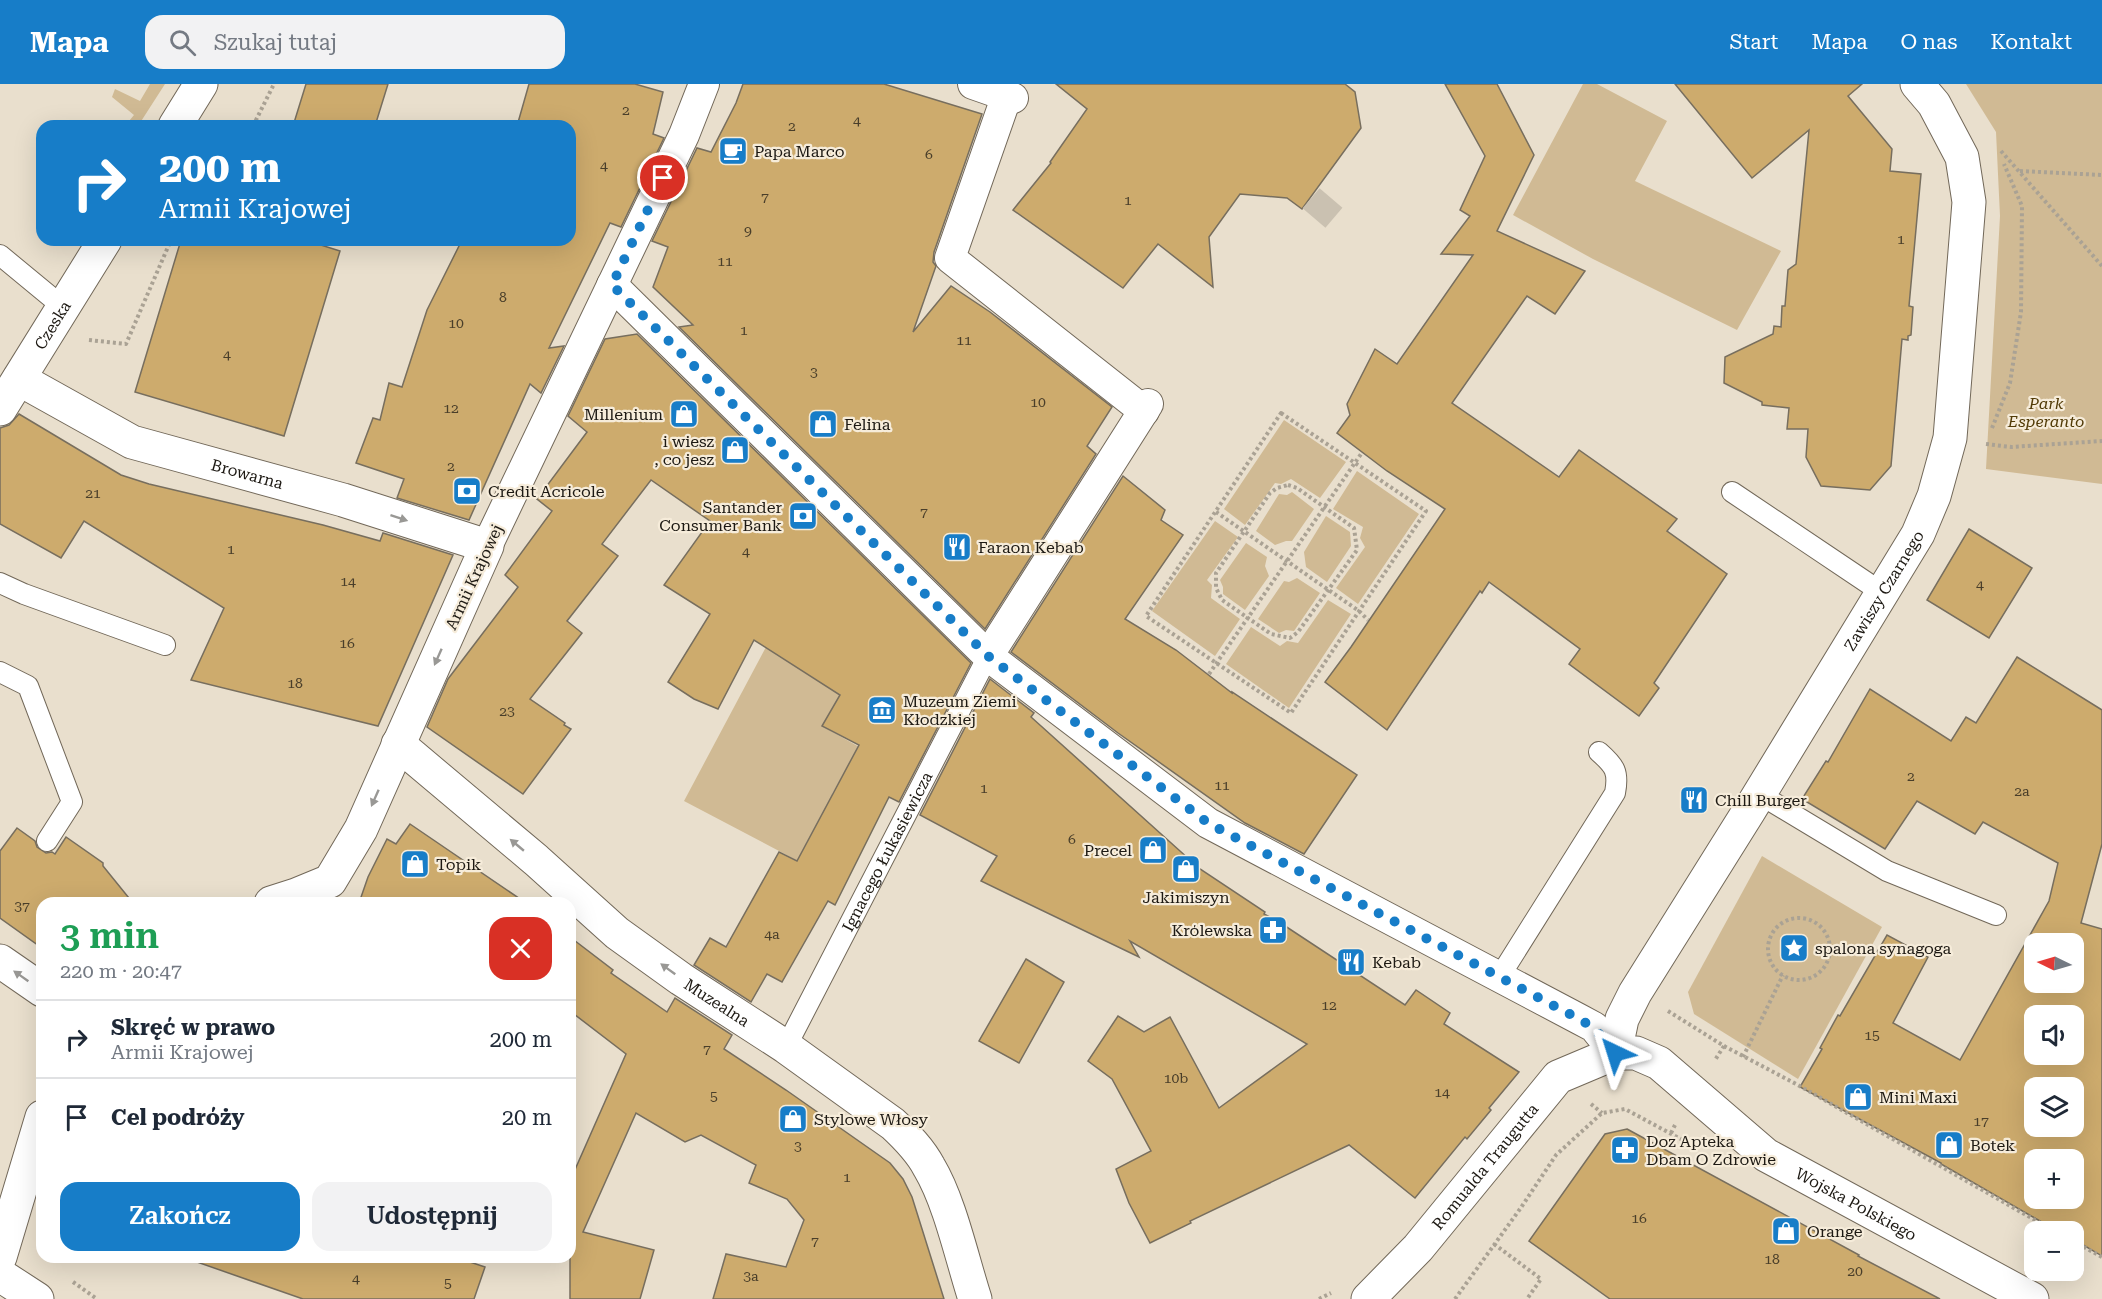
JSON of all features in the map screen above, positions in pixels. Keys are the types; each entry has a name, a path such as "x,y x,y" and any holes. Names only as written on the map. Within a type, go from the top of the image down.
{"street":[{"path":"179,120 201,84"},
{"name":"Armii Krajowej","path":"290,897 330,880 361,829 487,546 684,135 704,84"},
{"path":"973,84 1008,93 950,258 1146,408 988,656"},
{"name":"Zawiszy Czarnego","path":"1615,1053 1622,1019 1635,993 1918,534 1934,496 1950,438 1969,202 1962,157 1934,104 1917,84"},
{"name":"Czeska","path":"0,409 101,246"},
{"path":"612,285 988,656 1208,823 1500,976 1594,1028 1615,1053"},
{"name":"Browarna","path":"19,379 132,442 343,500 487,546"},
{"name":"Muzealna","path":"398,744 617,933 681,979 786,1047 893,1124 914,1145 930,1167 941,1192 975,1299"},
{"path":"0,961 36,986"},
{"name":"Romualda Traugutta","path":"1368,1299 1418,1248 1558,1077 1615,1053"},
{"name":"Wojska Polskiego","path":"1615,1053 1636,1053 1659,1063 1766,1155 2033,1298"},
{"path":"0,1257 36,1137"},
{"path":"0,1275 37,1299"}],"lane":[{"path":"0,255 55,320"},
{"path":"1732,492 1881,592"},
{"path":"0,583 24,594 165,645"},
{"name":"Ignacego Łukasiewicza","path":"786,1047 988,656"},
{"path":"0,672 28,686 72,802 47,841"},
{"path":"1500,976 1615,793 1617,781 1613,764 1599,752"},
{"path":"1759,794 1887,872 1996,915"}],"path":[{"path":"256,120 274,84"},
{"path":"1997,146 2102,266"},
{"path":"2019,171 2102,175"},
{"path":"55,320 63,338 126,344 168,246"},
{"path":"1281,413 1354,462 1426,511 1291,713 1146,615 1281,413"},
{"path":"2011,447 2102,441"},
{"path":"1209,674 1361,454"},
{"path":"1288,485 1297,488 1354,528 1357,550 1298,632 1290,638 1270,634 1222,600 1216,588 1216,573 1245,531 1270,493 1288,485"},
{"path":"1216,512 1329,589 1368,620"},
{"path":"1791,918 1806,918 1819,925 1828,936 1830,950 1826,964 1816,975 1803,980 1783,975 1771,961 1768,949 1770,937 1779,925 1791,918"},
{"path":"1743,1057 1783,975"},
{"path":"1724,1046 1798,1085 2037,1221"},
{"path":"1558,1077 1602,1113"},
{"path":"1455,1299 1556,1155 1602,1113 1625,1109 1671,1133"},
{"path":"1494,1244 1541,1279 1527,1299"},
{"path":"2084,1247 2102,1257"}],"green space":[{"path":"150,84 165,84 142,120 130,120 134,115 112,97 115,89 140,101"},
{"path":"1583,84 1597,84 1667,121 1635,181 1781,251 1737,330 1593,259 1513,215"},
{"name":"Park Esperanto","path":"1966,84 2102,84 2102,484 1986,469 2000,216 1996,132"},
{"path":"1284,420 1346,462 1320,498 1291,479 1281,484 1275,483 1245,525 1224,509"},
{"path":"1357,471 1419,514 1358,604 1336,588 1365,547 1360,538 1363,527 1333,509"},
{"path":"1292,492 1314,509 1292,541 1275,545 1256,531 1279,494 1287,495"},
{"path":"1326,516 1350,532 1351,546 1327,582 1306,567 1304,552"},
{"path":"1215,521 1238,537 1207,580 1212,585 1211,598 1240,619 1215,656 1152,611"},
{"path":"1246,543 1267,557 1265,566 1269,576 1245,610 1223,594 1220,580"},
{"path":"1297,578 1320,593 1294,631 1286,630 1279,633 1258,619 1284,581 1289,582"},
{"path":"1328,600 1351,614 1289,708 1226,664 1251,627 1280,646 1287,641 1298,643"},
{"path":"766,647 840,695 822,726 861,748 850,762 832,794 836,797 806,843 808,845 798,861 684,801"},
{"path":"1762,856 1882,927 1798,1079 1694,1014 1688,992"}],"building":[{"path":"306,84 388,84 377,120 295,120"},
{"path":"529,84 635,84 663,92 653,134 664,138 621,227 610,223 549,348 564,346 541,393 530,384 469,520 397,498 404,479 356,463 373,418 380,420 389,383 402,387 427,310 459,246 576,246 576,120 519,120"},
{"path":"743,84 884,84 982,114 934,252 933,262 936,266 913,332 951,286 990,312 1112,407 1087,446 1096,454 985,629 679,327 693,325 653,287 668,247 652,241 697,148 711,152"},
{"path":"1056,84 1345,84 1355,92 1361,128 1302,209 1287,198 1240,194 1209,237 1213,287 1158,244 1123,288 1013,210 1051,163 1087,109"},
{"path":"1445,84 1497,84 1534,155 1497,231 1585,271 1555,314 1527,296 1452,403 1559,477 1579,450 1677,519 1667,531 1727,574 1654,683 1659,688 1639,716 1569,664 1580,649 1489,582 1482,593 1480,591 1387,730 1325,682 1445,509 1387,471 1337,433 1350,415 1347,404 1375,349 1397,364 1473,255 1441,254 1470,216 1460,210 1485,156"},
{"path":"1675,84 1862,84 1848,96 1892,149 1890,171 1921,174 1909,306 1913,307 1911,335 1908,336 1908,340 1902,339 1891,466 1870,490 1821,486 1806,457 1808,429 1787,429 1789,408 1762,405 1762,402 1724,383 1725,357 1773,334 1774,326 1781,327 1788,270 1796,264 1809,130 1752,178"},
{"path":"179,246 324,246 340,251 284,436 135,392"},
{"path":"637,334 971,663 899,802 889,797 835,905 828,901 782,982 767,974 751,1002 694,965 710,938 726,947 779,852 797,861 859,745 822,726 840,695 754,640 718,709 694,699 668,682 710,614 664,585 710,521 651,480 602,544 618,556 567,621 582,633 530,699 571,729 523,794 427,727 448,679 518,587 505,575 552,511 537,499 587,432 568,416 605,339"},
{"path":"19,414 121,475 149,484 323,525 380,541 383,533 453,555 378,726 191,680 224,608 84,521 61,558 0,524 0,428 9,425"},
{"path":"1123,476 1165,510 1161,520 1183,535 1125,619 1176,650 1232,693 1357,775 1304,854 1245,823 1118,733 1011,652"},
{"path":"1969,529 2032,568 1989,638 1927,600"},
{"path":"2017,657 2102,710 2102,844 2081,923 2102,929 2102,1256 2084,1245 2084,1221 2040,1221 1941,1163 1800,1087 1838,1015 1840,1016 1887,935 1928,957 1893,1023 1960,1060 2024,946 2024,993 2084,993 2084,933 2031,933 2049,901 2058,863 1983,822 1975,834 1917,801 1885,849 1802,799 1826,761 1828,762 1870,689 1951,741 1966,717 1976,723"},
{"path":"990,679 1034,713 1031,717 1200,869 1265,912 1264,914 1405,1005 1416,990 1450,1013 1444,1024 1519,1072 1489,1108 1491,1110 1467,1139 1465,1137 1415,1198 1349,1145 1190,1221 1191,1223 1150,1243 1129,1203 1116,1169 1151,1151 1112,1079 1088,1061 1118,1016 1144,1032 1170,1017 1219,1108 1307,1044 1130,941 1139,957 981,881 997,856 920,815"},
{"path":"410,824 517,897 361,897 368,877 387,839 396,844"},
{"path":"17,828 35,841 37,847 46,853 55,854 66,837 103,863 128,897 36,897 36,944 0,918 0,851"},
{"path":"576,942 613,970 611,973 667,1012 675,998 732,1035 724,1049 890,1163 903,1179 912,1197 944,1299 713,1299 726,1254 786,1267 804,1220 787,1199 749,1183 756,1165 701,1135 685,1142 636,1113 583,1232 654,1250 640,1299 570,1299 570,1263 576,1263 576,1167 626,1054 576,1016"},
{"path":"1026,959 1064,982 1019,1063 979,1041"},
{"path":"1627,1129 1940,1299 1610,1299 1529,1241 1605,1134"},
{"path":"200,1263 473,1263 485,1267 474,1299 303,1299"}],"tunnel":[{"path":"1314,218 1331,198"}],"place":[{"name":"Papa Marco","path":"733,151"},
{"name":"Millenium","path":"684,414"},
{"name":"Felina","path":"823,424"},
{"name":"i wiesz , co jesz","path":"735,450"},
{"name":"Credit Acricole","path":"467,491"},
{"name":"Santander Consumer Bank","path":"803,516"},
{"name":"Faraon Kebab","path":"957,547"},
{"name":"Muzeum Ziemi Kłodzkiej","path":"882,710"},
{"name":"Chill Burger","path":"1694,800"},
{"name":"Precel","path":"1153,850"},
{"name":"Topik","path":"415,864"},
{"name":"Jakimiszyn","path":"1186,869"},
{"name":"Królewska","path":"1273,930"},
{"name":"spalona synagoga","path":"1794,948"},
{"name":"Kebab","path":"1351,962"},
{"name":"Mini Maxi","path":"1858,1097"},
{"name":"Stylowe Włosy","path":"793,1119"},
{"name":"Botek","path":"1949,1145"},
{"name":"Doz Apteka Dbam O Zdrowie","path":"1625,1150"},
{"name":"Orange","path":"1786,1231"}],"route":[{"path":"663,178 612,285 988,656 1208,823 1579,1019 1594,1028 1615,1053"}]}
